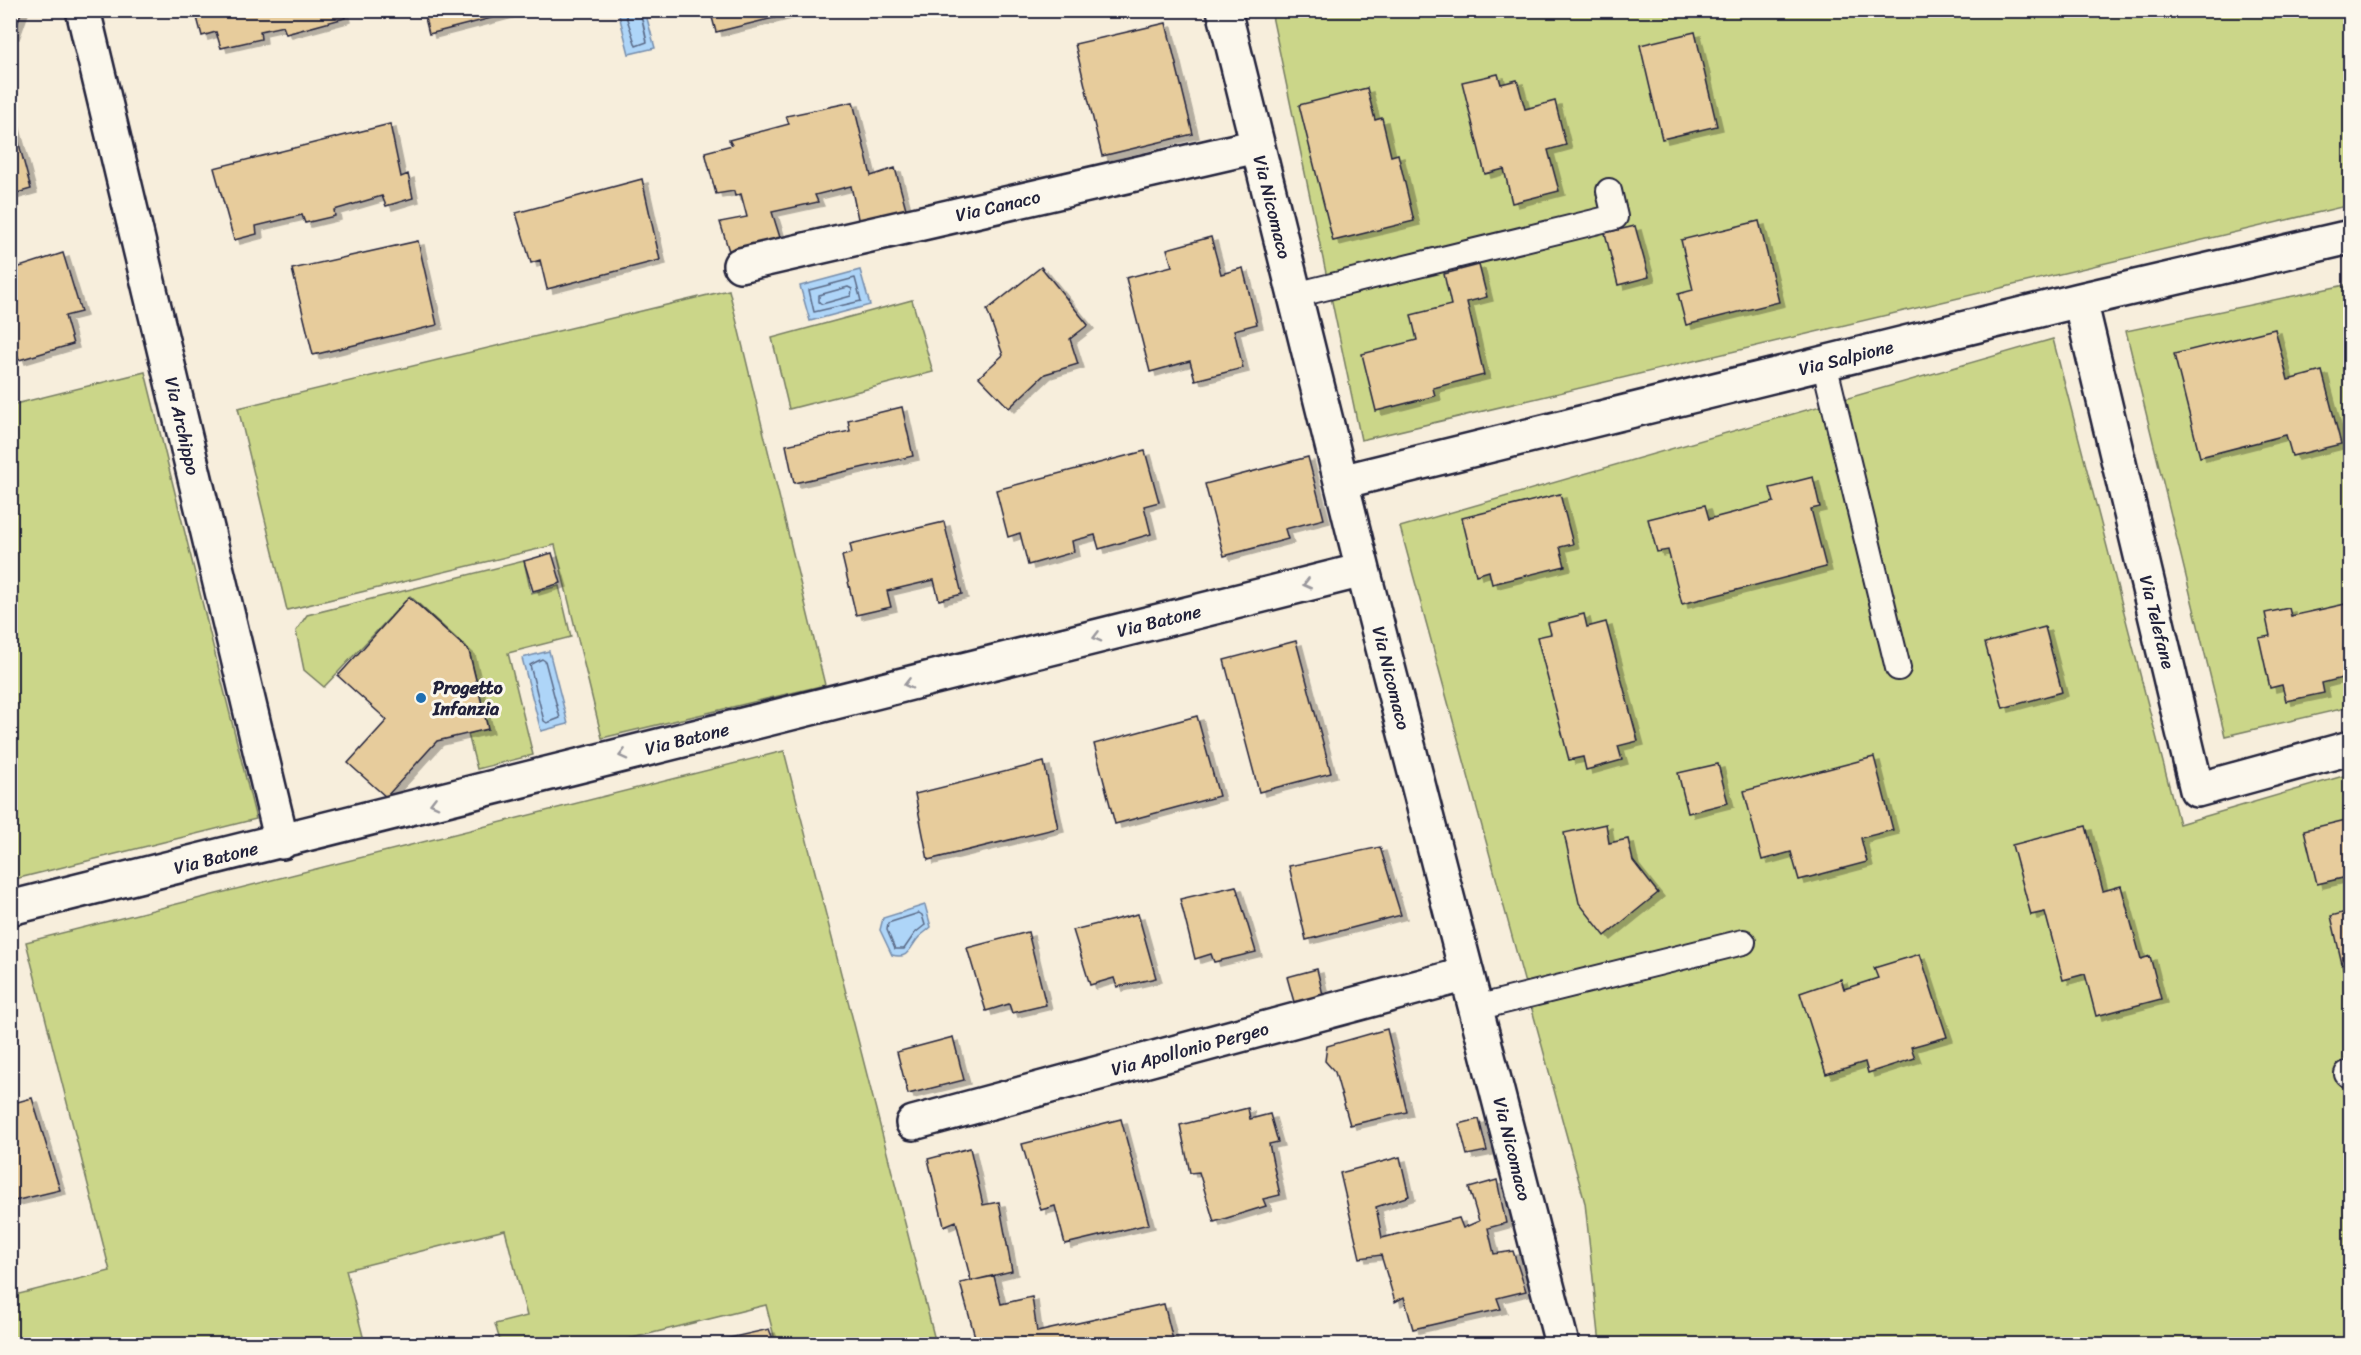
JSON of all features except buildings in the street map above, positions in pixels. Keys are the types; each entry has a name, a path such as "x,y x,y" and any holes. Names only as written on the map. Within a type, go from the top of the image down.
{"street":[{"name":"Via Archippo","path":"83,10 282,842"},
{"name":"Via Nicomaco","path":"1224,10 1341,482 1562,1344"},
{"name":"Via Canaco","path":"740,266 1257,146"},
{"name":"Via Salpione","path":"1341,482 2080,300 2350,237"},
{"name":"Via Telefane","path":"2080,300 2197,790 2350,748"},
{"name":"Via Batone","path":"10,908 282,842 1364,570"},
{"name":"Via Apollonio Pergeo","path":"913,1123 1467,974"}],"lane":[{"path":"1295,295 1615,217 1609,191"},
{"path":"1824,363 1898,668"},
{"path":"1476,1008 1743,942"}],"green space":[{"path":"1271,11 2350,11 2350,205 1361,440"},
{"path":"2350,284 2350,707 2225,736 2126,331"},
{"path":"729,290 825,685 602,738 555,545 287,610 238,408"},
{"path":"912,300 933,372 789,409 772,338"},
{"path":"2053,339 2179,824 2350,774 2350,1344 1600,1344 1585,1203 1400,527"},
{"path":"145,372 256,819 11,880 11,405"},
{"path":"524,561 531,593 559,586 571,637 508,653 533,755 477,769 468,734 488,728 469,651 410,596 324,687 304,670 296,631 307,615"},
{"path":"784,751 936,1344 776,1344 766,1305 608,1344 501,1344 495,1324 527,1316 505,1230 346,1270 365,1344 11,1344 11,1296 110,1271 26,942"}],"water":[{"path":"618,11 645,11 655,48 629,54"},
{"path":"860,270 870,305 810,321 800,286"},
{"path":"549,651 568,724 541,731 522,658"},
{"path":"925,905 931,927 919,937 906,954 892,955 880,930 883,918"}],"place":[{"name":"Progetto Infanzia","path":"421,698"}]}
